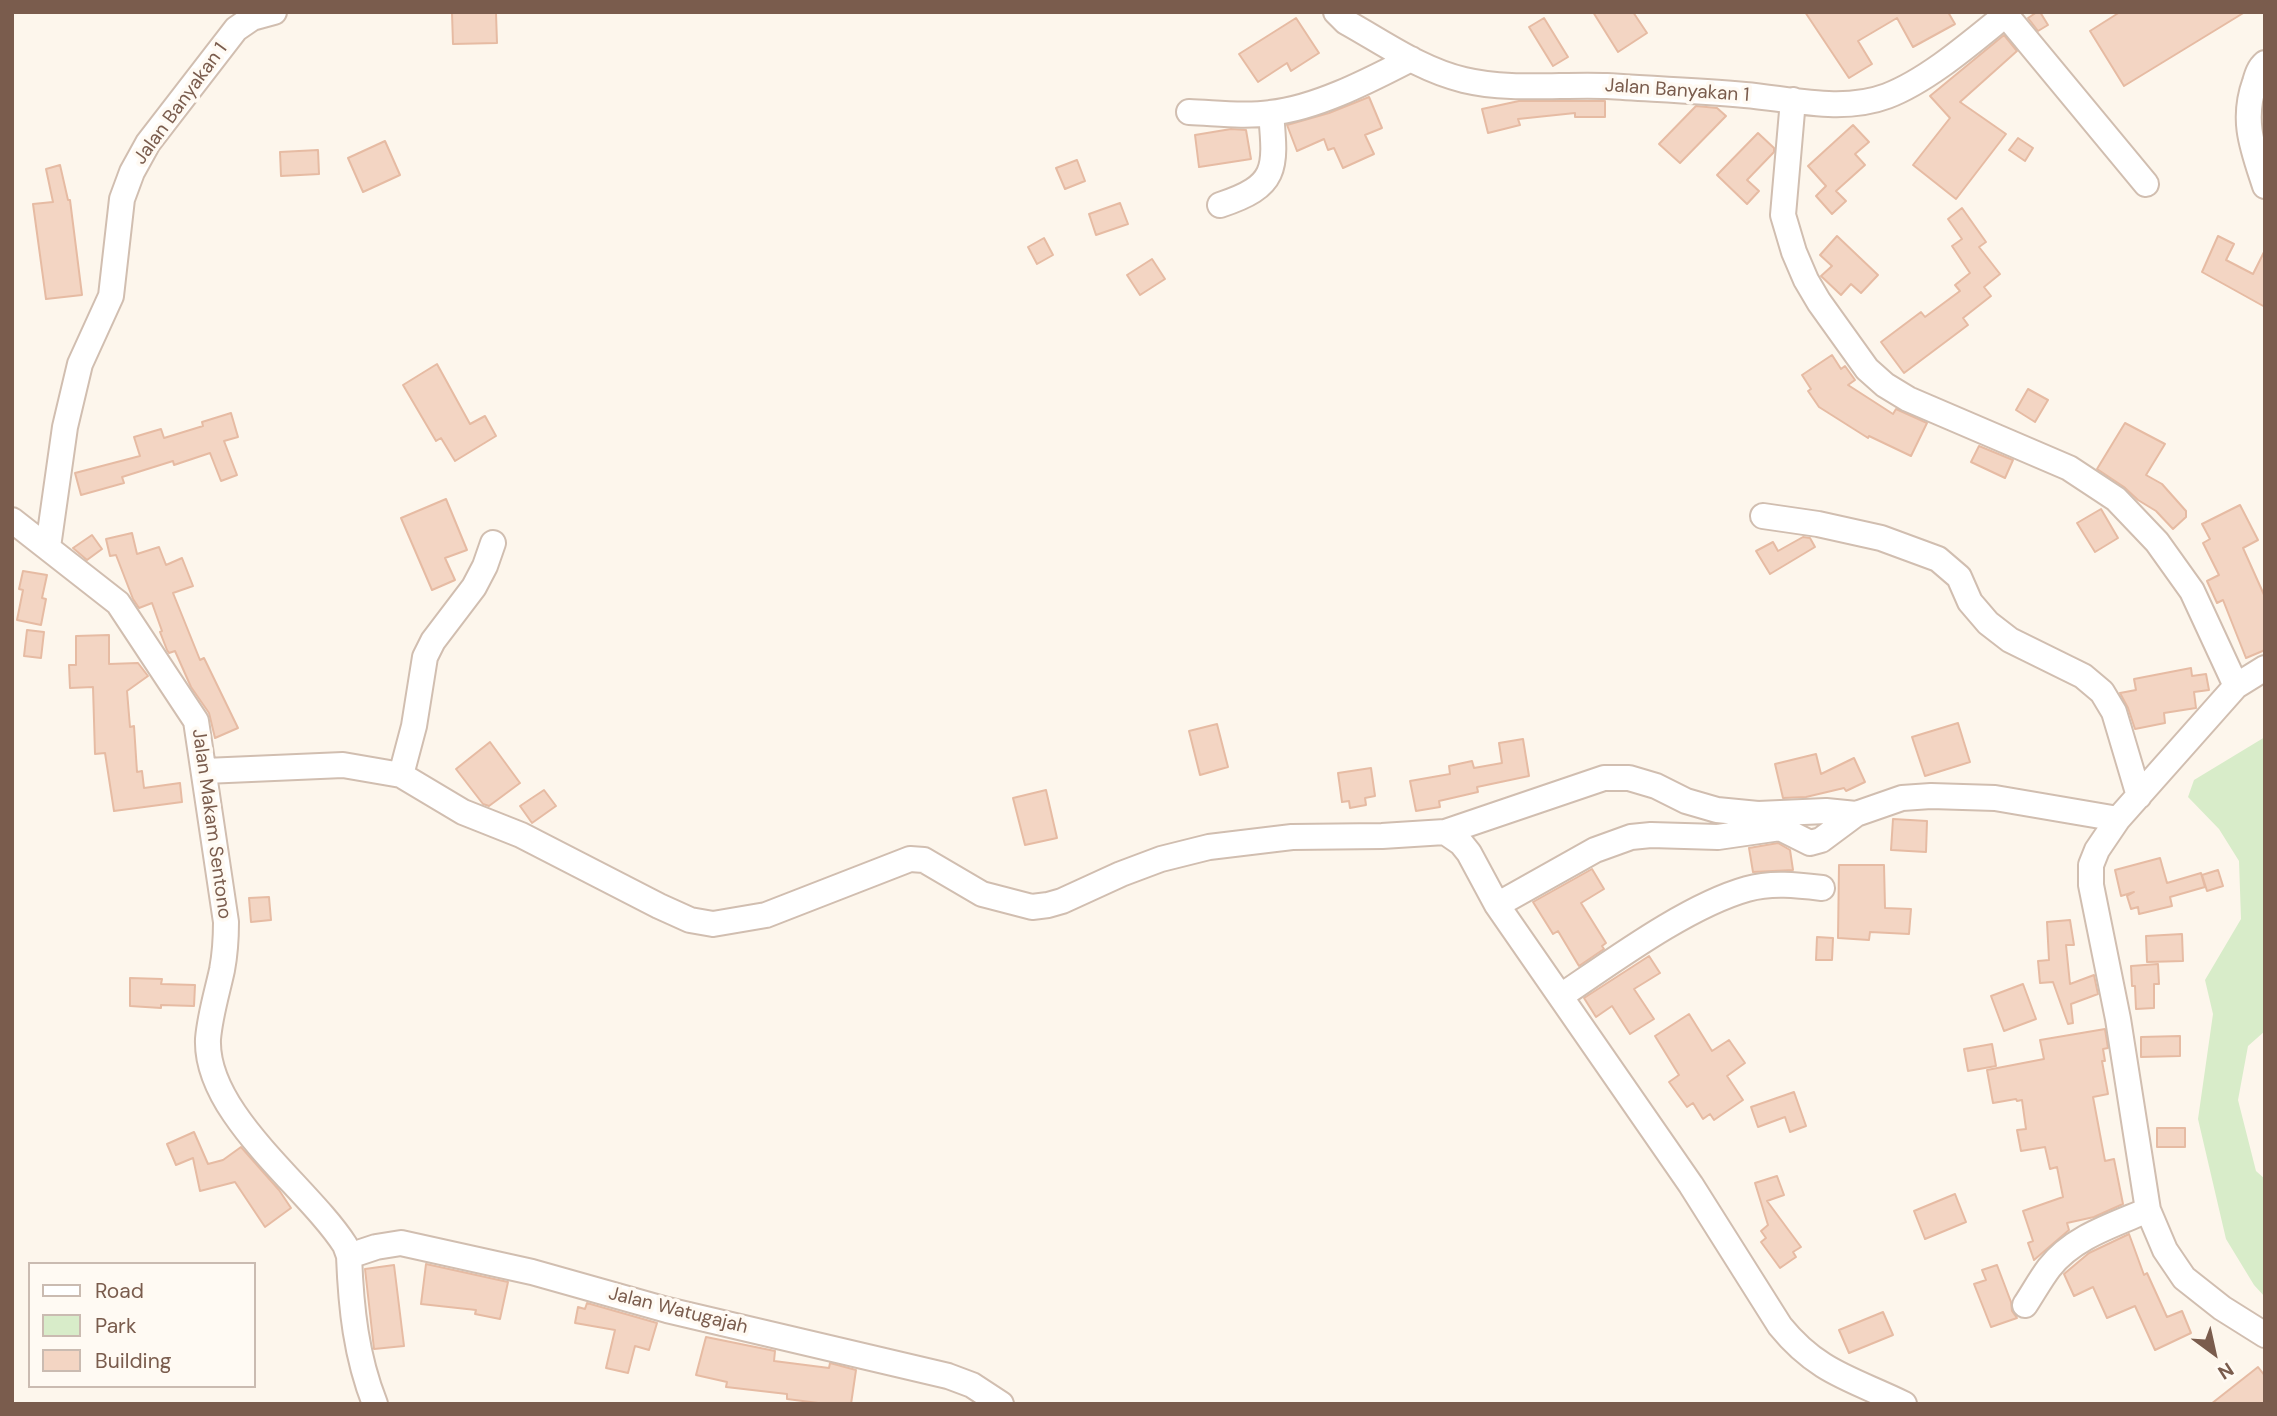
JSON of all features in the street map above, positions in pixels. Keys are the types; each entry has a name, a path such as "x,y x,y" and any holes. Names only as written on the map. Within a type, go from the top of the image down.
{"street":[{"name":"Jalan Banyakan 1","path":"48,547 65,427 80,364 111,296 122,199 132,172 148,143 236,29 252,18 274,12"},
{"name":"Jalan Banyakan 1","path":"1336,12 1346,22 1411,59 1438,73 1468,81 1604,86 1838,105 1862,103 1887,96 1918,81 2008,13"},
{"path":"2008,13 2146,184"},
{"path":"1189,112 1271,113 1304,105 1345,90 1411,59"},
{"path":"2265,63 2260,67 2250,95 2247,124 2265,186"},
{"path":"1793,100 1783,215 1806,280 1867,369 1885,386 1908,399 2069,468 2116,499 2157,542 2192,591 2236,686"},
{"path":"1220,205 1244,197 1262,184 1273,167 1271,113"},
{"path":"1763,516 1818,524 1881,538 1938,559 1959,577 1970,601 1988,623 2010,640 2083,676 2102,692 2114,712 2139,796"},
{"name":"Jalan Makam Sentono","path":"12,520 118,603 196,721 226,922 222,968 208,1040 210,1060 221,1088 246,1129 339,1236 349,1256 355,1334 365,1379 375,1404"},
{"path":"401,775 414,726 425,657 433,641 474,587 493,543"},
{"path":"2265,667 2236,686 2118,819 2097,850 2091,865 2091,885 2118,1019 2148,1210 2165,1250 2184,1278 2221,1308 2265,1335"},
{"path":"205,771 343,765 401,775 463,812 521,835 659,906 690,920 713,924 766,915 911,859 924,860 982,894 1032,907 1048,905 1161,859 1209,848 1292,837 1445,832 1604,778 1629,778 1647,783 1686,801 1717,810 1758,814 1826,811 1856,814"},
{"path":"1497,905 1595,850 1631,837 1718,837 1780,828 1810,843 1821,840 1856,814 1902,798 1963,796 2036,804 2118,819"},
{"path":"1445,832 1461,843 1469,853 1497,905 1684,1174 1732,1253 1794,1345 1829,1370 1904,1404"},
{"path":"1561,996 1701,908 1748,889 1782,884 1822,887"},
{"path":"2025,1305 2051,1266 2076,1244 2097,1231 2148,1210"},
{"name":"Jalan Watugajah","path":"349,1256 376,1247 401,1243 531,1272 667,1310 948,1376 972,1385 1001,1404"}],"green space":[{"path":"2265,737 2265,1031 2248,1046 2238,1100 2256,1171 2265,1179 2265,1297 2254,1285 2226,1239 2198,1119 2213,1014 2205,980 2241,919 2239,861 2219,829 2188,797 2194,780"}],"building":[{"path":"1593,12 1633,12 1647,33 1618,52"},
{"path":"1805,12 1948,12 1955,24 1913,47 1897,18 1858,41 1872,64 1849,78"},
{"path":"2040,12 2048,25 2038,31 2028,18"},
{"path":"2120,12 2245,12 2124,86 2090,31"},
{"path":"452,13 496,13 497,43 453,44"},
{"path":"1296,18 1319,53 1291,71 1287,63 1258,82 1239,54"},
{"path":"1544,18 1568,57 1553,66 1529,27"},
{"path":"2004,35 2017,51 1960,102 2006,134 1956,199 1913,165 1950,118 1930,96"},
{"path":"1369,97 1382,128 1365,135 1374,154 1343,168 1334,148 1328,150 1324,139 1297,151 1287,125 1329,113"},
{"path":"1519,101 1605,101 1605,117 1575,117 1575,113 1518,119 1520,125 1488,133 1482,109"},
{"path":"1696,106 1717,108 1726,116 1680,163 1659,144"},
{"path":"1853,125 1869,142 1855,154 1865,165 1836,191 1846,201 1832,214 1816,196 1826,186 1808,166"},
{"path":"1231,129 1246,130 1251,159 1199,167 1195,135"},
{"path":"1758,133 1774,148 1774,152 1747,180 1759,191 1747,204 1717,175"},
{"path":"2018,138 2033,148 2025,161 2009,150"},
{"path":"385,141 400,175 363,192 348,158"},
{"path":"318,150 319,174 281,176 280,152"},
{"path":"1077,160 1085,181 1065,189 1056,168"},
{"path":"60,165 70,200 82,295 46,299 33,204 53,202 46,169"},
{"path":"1120,203 1128,224 1096,235 1089,214"},
{"path":"1962,208 1986,242 1979,247 2000,274 1984,287 1991,296 1963,318 1968,325 1904,373 1881,342 1921,312 1925,317 1960,291 1955,285 1970,273 1952,246 1962,239 1948,219"},
{"path":"1837,236 1878,275 1861,293 1851,284 1841,295 1821,276 1832,266 1820,255"},
{"path":"2218,236 2234,244 2226,260 2253,274 2265,250 2265,307 2202,272"},
{"path":"1044,238 1053,255 1037,264 1028,247"},
{"path":"1152,259 1165,279 1140,295 1127,275"},
{"path":"1832,355 1841,369 1845,366 1855,380 1848,385 1893,414 1896,409 1927,423 1911,456 1869,436 1868,438 1819,407 1808,391 1811,389 1802,375"},
{"path":"437,364 470,424 485,416 496,436 455,461 441,438 436,441 403,385"},
{"path":"2028,389 2048,400 2035,422 2016,410"},
{"path":"231,413 238,437 224,441 237,475 221,481 210,453 174,465 173,461 122,477 124,483 81,495 75,473 140,456 134,437 161,429 164,438 203,426 202,422"},
{"path":"2125,423 2165,444 2146,475 2162,484 2186,511 2186,517 2173,529 2156,511 2097,469"},
{"path":"1979,446 2013,460 2005,478 1971,462"},
{"path":"446,499 467,550 445,558 455,580 432,590 401,518"},
{"path":"2240,505 2258,540 2243,548 2265,597 2265,650 2246,658 2223,600 2217,603 2207,581 2219,575 2203,543 2210,539 2202,524"},
{"path":"2101,509 2118,538 2095,552 2077,523"},
{"path":"132,533 137,554 159,547 166,565 182,558 193,586 173,593 200,660 204,658 238,728 215,738 209,713 191,687 175,651 169,653 167,650 152,603 139,608 133,599 116,555 110,556 106,539"},
{"path":"92,535 102,549 87,560 73,548"},
{"path":"1803,537 1810,538 1815,547 1770,574 1756,551 1773,542 1778,551"},
{"path":"23,571 47,575 42,598 46,599 41,625 17,620 23,590 19,589"},
{"path":"27,630 44,632 41,658 24,656"},
{"path":"109,635 109,664 138,663 148,676 127,691 130,727 134,726 137,772 142,771 144,788 180,783 182,802 114,811 105,753 95,754 93,687 70,688 69,665 76,665 76,636"},
{"path":"2191,668 2192,676 2206,674 2209,690 2194,692 2196,708 2164,713 2165,723 2135,729 2120,693 2136,690 2134,679"},
{"path":"1958,723 1970,762 1925,776 1912,737"},
{"path":"1217,724 1228,767 1200,775 1189,731"},
{"path":"1523,739 1529,776 1477,787 1478,792 1439,801 1440,807 1416,811 1410,781 1450,774 1449,766 1472,761 1474,768 1502,763 1499,743"},
{"path":"490,742 520,783 489,806 483,804 456,769"},
{"path":"1816,754 1821,774 1854,758 1865,782 1846,791 1844,788 1806,797 1783,798 1775,764"},
{"path":"1371,768 1375,796 1365,798 1366,805 1350,808 1349,801 1342,802 1338,773"},
{"path":"544,790 556,806 532,823 520,806"},
{"path":"1046,790 1057,838 1025,845 1013,798"},
{"path":"1893,819 1927,821 1926,852 1891,850"},
{"path":"1778,843 1790,850 1793,870 1753,872 1749,848"},
{"path":"2160,858 2167,883 2201,873 2205,887 2170,897 2172,906 2139,914 2138,907 2131,909 2127,896 2134,892 2121,896 2115,870"},
{"path":"1839,865 1884,865 1885,908 1911,909 1909,934 1870,932 1869,940 1838,938"},
{"path":"1592,869 1604,889 1581,903 1606,943 1602,946 1604,949 1579,966 1558,931 1553,934 1533,902"},
{"path":"2218,870 2223,886 2207,891 2202,875"},
{"path":"269,897 271,920 251,922 249,898"},
{"path":"2070,920 2074,945 2066,945 2070,984 2094,975 2098,994 2071,1004 2073,1023 2068,1024 2053,982 2040,983 2038,961 2049,960 2047,922"},
{"path":"2182,934 2183,961 2147,962 2146,936"},
{"path":"1817,937 1833,938 1832,960 1816,960"},
{"path":"1649,956 1660,973 1634,989 1654,1019 1630,1034 1612,1006 1596,1017 1584,998"},
{"path":"2158,964 2159,984 2154,984 2154,1008 2136,1009 2131,966"},
{"path":"130,978 162,979 161,984 195,985 194,1006 130,1006"},
{"path":"2023,984 2036,1019 2004,1031 1991,996"},
{"path":"1689,1014 1712,1051 1729,1040 1745,1063 1727,1076 1743,1100 1714,1120 1710,1114 1703,1119 1693,1103 1687,1107 1669,1082 1679,1075 1655,1036"},
{"path":"2105,1029 2108,1048 2103,1049 2105,1061 2102,1061 2108,1094 2093,1097 2105,1161 2114,1159 2123,1204 2094,1217 2067,1223 2069,1230 2034,1260 2028,1243 2033,1241 2023,1211 2063,1197 2057,1167 2050,1169 2045,1147 2021,1151 2017,1130 2026,1129 2022,1100 1993,1103 1987,1070 2044,1059 2040,1040"},
{"path":"2180,1036 2180,1056 2141,1057 2141,1037"},
{"path":"1992,1044 1996,1066 1968,1071 1964,1049"},
{"path":"1794,1092 1806,1126 1790,1132 1785,1117 1758,1127 1751,1107"},
{"path":"2157,1128 2185,1128 2185,1147 2157,1147"},
{"path":"194,1132 208,1164 223,1160 241,1147 279,1190 291,1208 265,1227 235,1182 200,1191 193,1158 176,1165 167,1144"},
{"path":"1777,1176 1784,1195 1767,1201 1801,1247 1793,1252 1796,1257 1780,1268 1761,1242 1766,1238 1761,1231 1768,1225 1755,1183"},
{"path":"1955,1194 1966,1222 1925,1239 1914,1211"},
{"path":"2129,1234 2144,1275 2147,1273 2167,1317 2182,1311 2191,1333 2155,1350 2135,1306 2107,1318 2093,1287 2074,1296 2064,1274 2089,1253"},
{"path":"426,1264 508,1282 500,1319 475,1314 476,1310 421,1304"},
{"path":"394,1265 404,1346 374,1349 365,1269"},
{"path":"1997,1265 2012,1311 2017,1318 1991,1327 1974,1284 1986,1280 1982,1270"},
{"path":"587,1303 657,1323 649,1350 635,1346 628,1373 606,1368 615,1330 575,1323 578,1307 585,1309"},
{"path":"1883,1312 1893,1335 1849,1353 1839,1330"},
{"path":"706,1337 775,1351 774,1361 829,1368 830,1363 856,1370 851,1404 787,1399 787,1394 726,1387 727,1382 696,1375"},
{"path":"2258,1367 2265,1376 2265,1404 2211,1404"}]}
